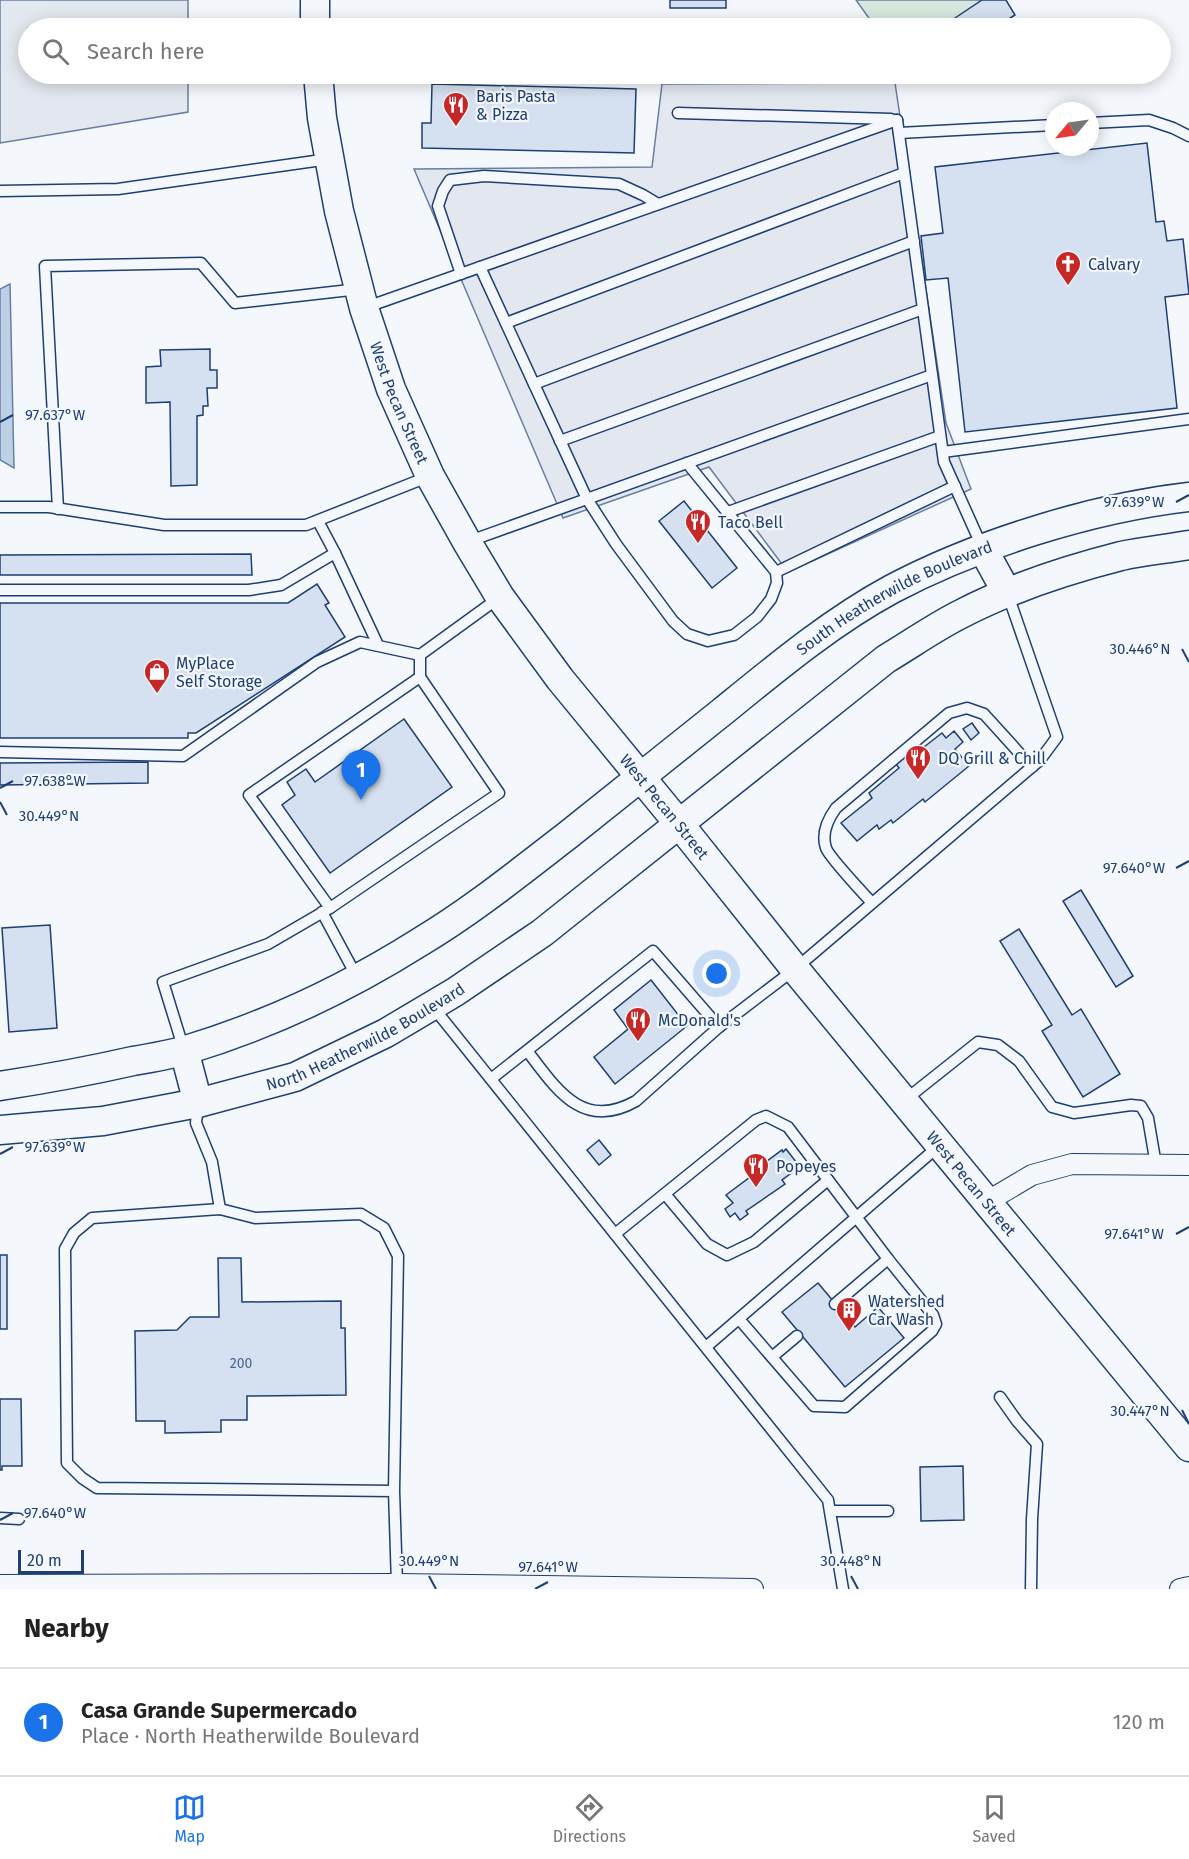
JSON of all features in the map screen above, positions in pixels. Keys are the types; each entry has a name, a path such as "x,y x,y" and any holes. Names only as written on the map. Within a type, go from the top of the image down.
{"main road":[{"path":"315,0 315,18"},
{"name":"West Pecan Street","path":"319,84 322,118 339,211 362,299 391,389 430,476 500,597 560,679 795,969 1189,1447"},
{"name":"South Heatherwilde Boulevard","path":"641,777 792,656 842,620 890,590 933,569 983,549 1095,514 1189,497"},
{"path":"680,825 886,659 960,614 1007,593 1072,570 1123,556 1189,545"},
{"path":"983,549 1007,593"},
{"path":"0,1086 77,1074 184,1050 272,1020 358,979 423,941 508,882 641,777"},
{"name":"North Heatherwilde Boulevard","path":"0,1130 103,1121 198,1103 295,1077 386,1033 455,992 542,933 680,825"},
{"path":"184,1050 198,1103"}],"street":[{"path":"988,1201 1032,1175 1072,1164 1189,1165"},
{"path":"0,1585 31,1587 397,1584 753,1589"},
{"path":"1180,1589 1189,1587"}],"lane":[{"path":"678,113 897,120"},
{"path":"897,120 944,462 983,549"},
{"path":"58,509 45,266 201,263 235,303 362,299 461,274 897,120"},
{"path":"1099,123 1149,120 1189,136"},
{"path":"899,133 1045,125"},
{"path":"0,191 118,189 329,159"},
{"path":"506,323 904,172"},
{"path":"461,274 438,206 450,180 484,176 619,184 658,204"},
{"path":"534,384 914,241"},
{"path":"480,267 587,499 616,544 673,621 687,634 708,641 734,635 757,617 771,599 777,583 776,572 687,463"},
{"path":"560,441 923,309"},
{"path":"467,542 932,375"},
{"path":"943,452 1189,419"},
{"path":"728,512 940,436"},
{"path":"0,507 58,509 164,525 306,525 430,476"},
{"path":"776,572 955,486"},
{"path":"318,521 378,645"},
{"path":"0,590 249,590 281,585 335,553"},
{"path":"528,1052 556,1088 589,1112 624,1108 636,1101 719,1028 795,969 1040,760 1057,737 1007,593"},
{"path":"0,752 183,756 317,662 360,642 420,655 500,597"},
{"path":"184,1050 163,982 268,944 326,910 498,793 420,677 420,655"},
{"path":"358,979 326,910 249,795 420,677"},
{"path":"872,903 826,849 824,836 828,819 836,808 950,713 967,708 984,714 1032,767"},
{"path":"491,1079 528,1052 652,951 719,1028"},
{"path":"432,1006 828,1500 843,1589"},
{"path":"905,1101 978,1042 998,1045 1019,1061 1052,1107 1074,1113 1131,1105 1141,1106 1148,1118 1156,1165"},
{"path":"198,1103 196,1123 212,1162 220,1209"},
{"path":"615,1234 756,1120 766,1116 788,1127 933,1315 936,1324 932,1331 844,1407 814,1406 739,1319"},
{"path":"706,1347 940,1144"},
{"path":"665,1194 707,1244 727,1255 754,1242 828,1180"},
{"path":"394,1491 97,1488 82,1478 67,1463 65,1249 74,1233 92,1218 220,1209 255,1218 362,1214 384,1228 398,1256 394,1491 397,1584"},
{"path":"835,1304 888,1259"},
{"path":"772,1357 797,1336"},
{"path":"1000,1396 1037,1444 1032,1519 1031,1589"},
{"path":"831,1511 888,1511"},
{"path":"0,1518 20,1519"}],"shaded area":[{"path":"0,0 188,0 188,18 18,18 18,84 188,84 188,112 0,143"},
{"path":"856,0 983,0 957,18 869,18"},
{"path":"662,84 895,84 946,423 971,489 788,572 709,467 563,518 414,169 652,167"}],"water":[{"path":"10,284 14,468 0,460 0,289"}],"building":[{"path":"670,0 726,0 726,8 670,8"},
{"path":"982,0 1006,0 1015,15 1010,18 955,18"},
{"path":"432,84 636,89 634,153 422,148 422,123 431,123"},
{"name":"Calvary","path":"1147,143 1156,222 1164,221 1167,241 1183,239 1189,294 1165,297 1177,408 965,432 948,278 926,280 921,236 943,233 935,167 1045,155 1099,156 1099,148"},
{"path":"210,349 210,370 217,370 217,388 207,388 208,406 203,406 203,415 197,416 197,485 171,486 170,402 146,403 146,367 161,366 160,350"},
{"name":"Taco Bell","path":"684,501 737,568 712,588 659,521"},
{"path":"251,554 252,575 0,575 0,555"},
{"path":"317,584 329,603 325,605 345,637 196,733 188,733 188,738 0,738 0,603 288,603"},
{"path":"404,719 452,787 330,873 282,805 295,795 287,782 306,769 315,782"},
{"path":"972,723 979,733 971,740 963,729"},
{"name":"DQ Grill & Chill","path":"954,731 963,742 955,749 969,766 925,802 923,799 893,823 891,820 879,829 877,825 857,841 841,823 872,798 869,793 899,768 895,763 912,750 915,754 942,733 946,738"},
{"path":"148,762 148,783 0,785 0,763"},
{"path":"1081,890 1133,976 1116,987 1063,901"},
{"path":"50,925 57,1028 9,1032 2,928"},
{"path":"1019,929 1072,1015 1081,1009 1120,1074 1083,1097 1042,1031 1052,1025 1000,941"},
{"name":"McDonald's","path":"651,980 687,1026 615,1084 594,1057 628,1029 614,1010"},
{"path":"599,1140 611,1155 599,1165 587,1150"},
{"name":"Popeyes","path":"786,1149 797,1163 794,1165 797,1169 782,1180 785,1184 746,1211 748,1214 740,1220 735,1213 730,1217 725,1209 733,1203 726,1195 750,1177 747,1173"},
{"path":"0,1255 7,1255 7,1329 0,1329"},
{"path":"218,1258 241,1258 242,1302 341,1301 341,1328 345,1328 346,1395 247,1396 247,1420 221,1420 221,1432 165,1433 165,1421 136,1421 135,1331 177,1330 190,1317 219,1317"},
{"name":"Watershed Car Wash","path":"818,1283 855,1327 878,1307 904,1338 845,1387 782,1312"},
{"path":"0,1399 21,1399 22,1466 2,1466 2,1470 0,1470"},
{"path":"963,1466 964,1520 921,1521 920,1467"}],"place":[{"name":"Baris Pasta & Pizza","path":"456,128"},
{"name":"Calvary","path":"1068,287"},
{"name":"Taco Bell","path":"698,545"},
{"name":"MyPlace Self Storage","path":"157,695"},
{"name":"DQ Grill & Chill","path":"918,781"},
{"name":"Casa Grande Supermercado","path":"361,800"},
{"name":"McDonald's","path":"638,1043"},
{"name":"Popeyes","path":"756,1189"},
{"name":"Watershed Car Wash","path":"849,1333"}]}
